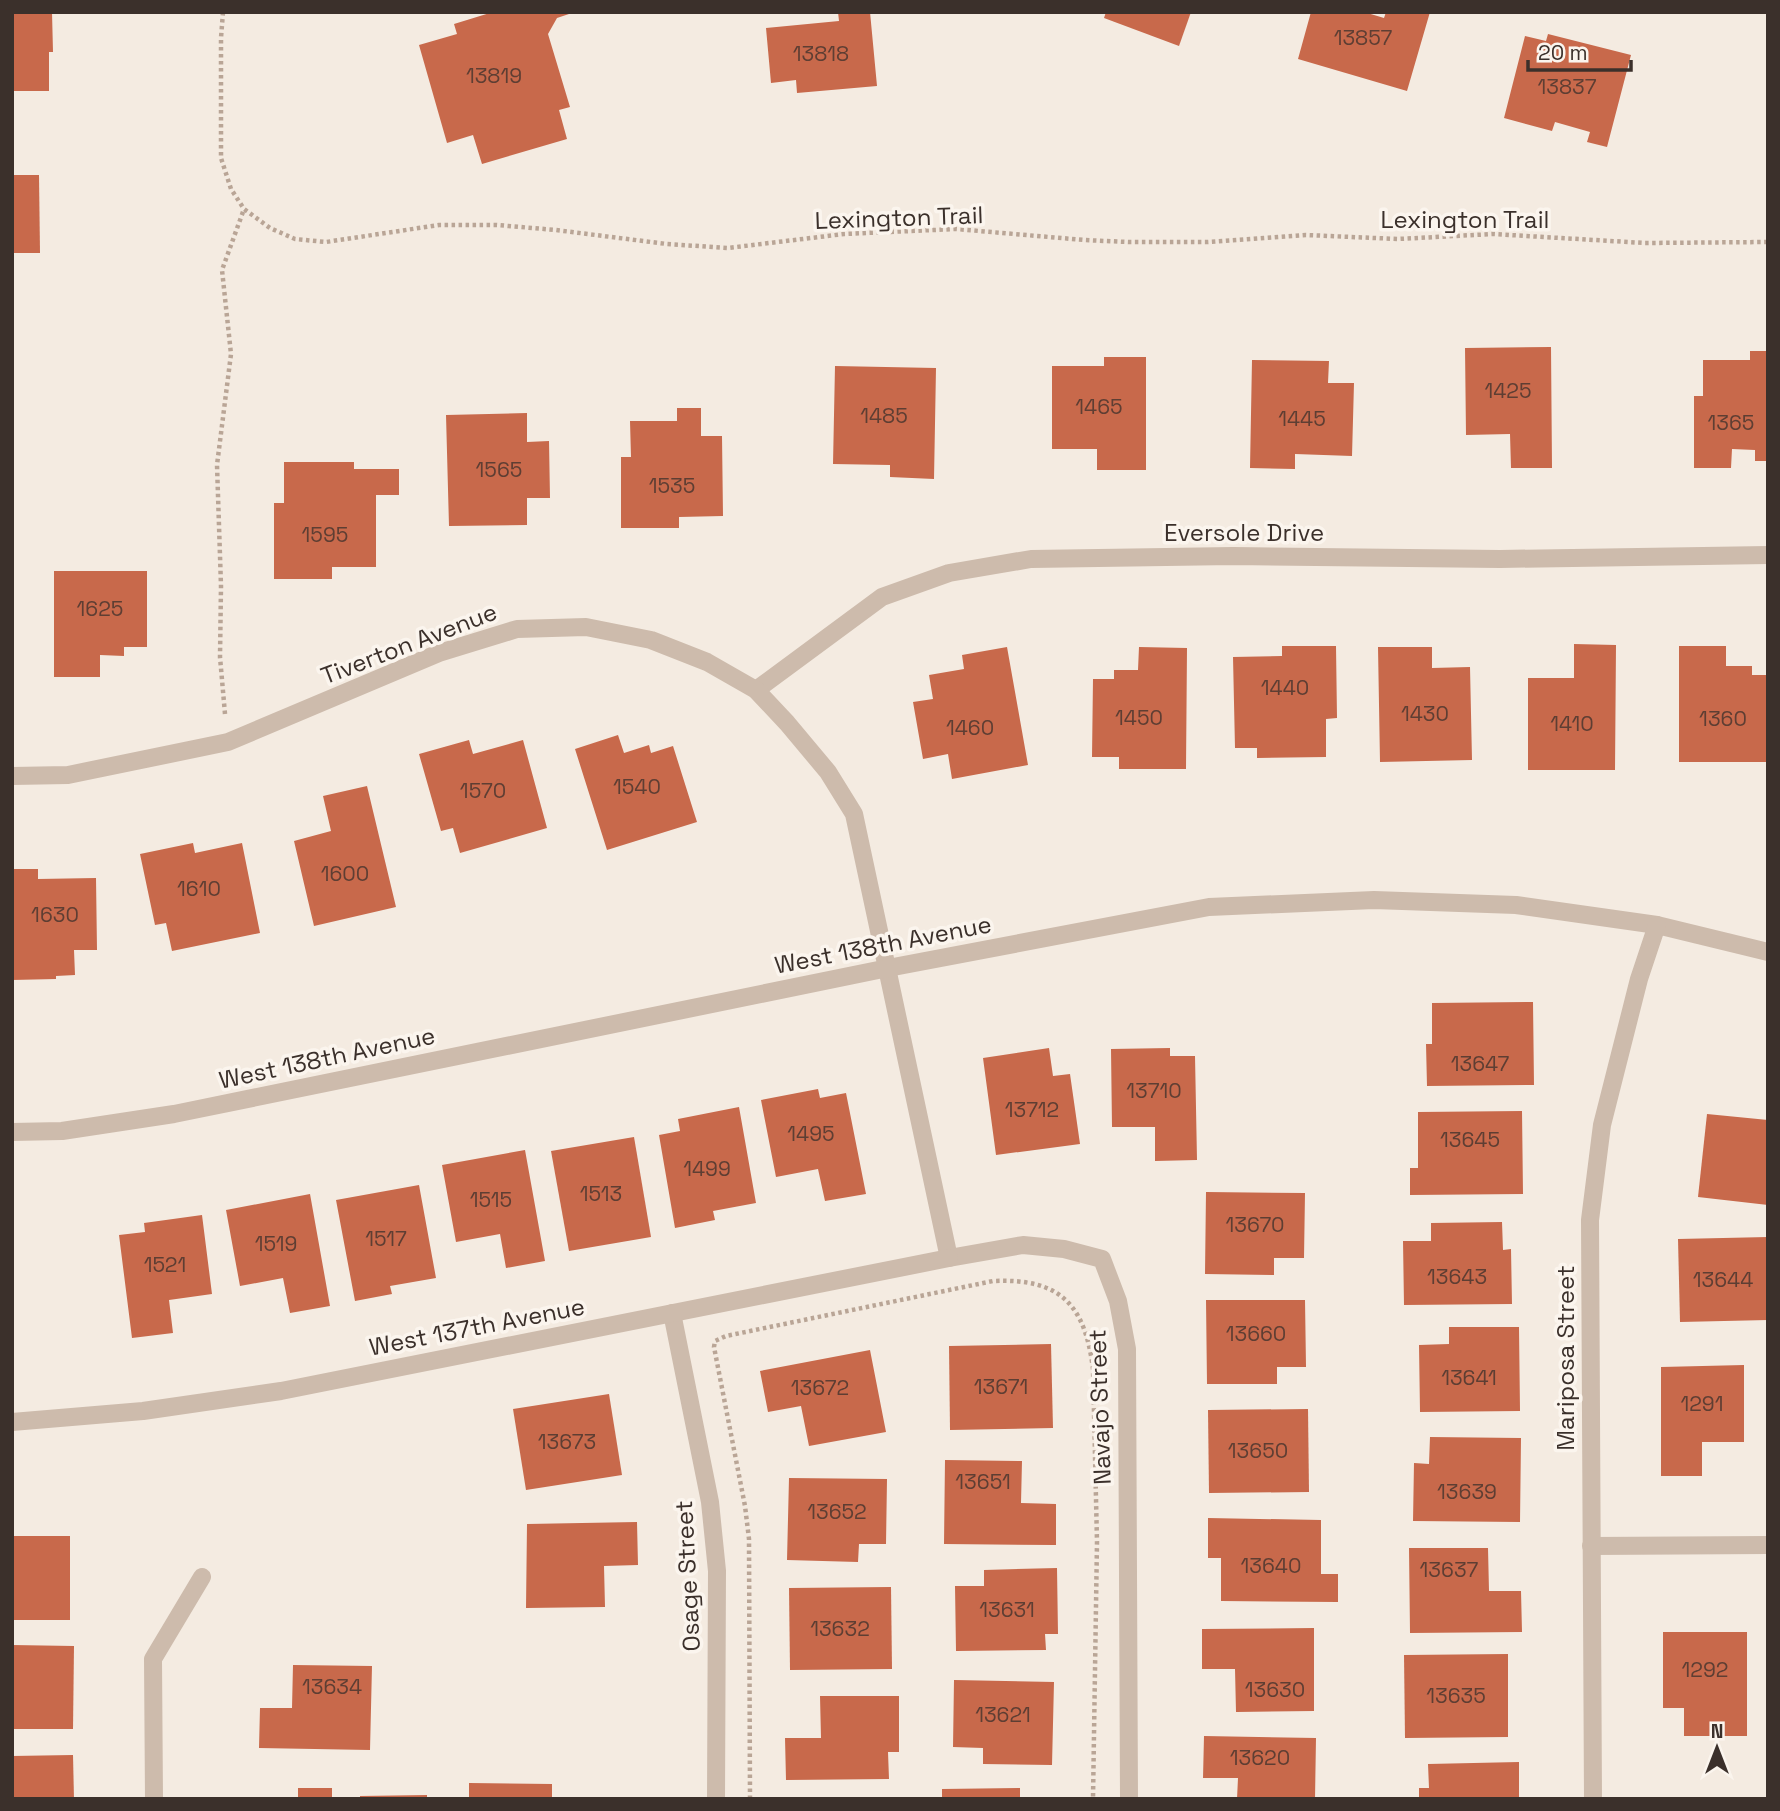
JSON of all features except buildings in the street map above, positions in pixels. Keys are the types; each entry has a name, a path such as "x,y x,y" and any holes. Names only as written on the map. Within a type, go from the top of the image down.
{"street":[{"name":"Eversole Drive","path":"756,690 882,597 949,573 1031,559 1233,556 1500,559 1768,555"},
{"name":"Tiverton Avenue","path":"12,776 68,775 228,742 439,653 517,629 586,627 651,640 707,662 756,690 828,772 854,814 888,968"},
{"name":"West 138th Avenue","path":"12,1132 62,1131 174,1114 888,968 1209,907 1374,900 1516,905 1657,925 1768,952"},
{"name":"Mariposa Street","path":"1592,1799 1590,1220 1602,1125 1639,979 1657,925"},
{"path":"888,968 949,1258"},
{"name":"Navajo Street","path":"949,1258 1023,1245 1064,1249 1102,1259 1118,1301 1127,1349 1129,1799"},
{"name":"West 137th Avenue","path":"12,1422 143,1411 281,1391 949,1258"},
{"name":"Osage Street","path":"672,1313 710,1502 716,1558 716,1799"},
{"path":"1591,1546 1768,1545"},
{"path":"154,1799 153,1659 202,1577"}],"path":[{"name":"Lexington Trail","path":"223,12 221,158 231,189 244,209 270,228 295,239 326,242 439,225 497,225 728,248 844,234 956,229 1128,242 1207,242 1306,235 1398,239 1493,234 1645,243 1768,242"},
{"path":"228,742 220,657 221,586 217,465 231,354 222,270 244,209"},
{"path":"750,1799 749,1539 715,1341 726,1336 979,1283 1019,1280 1040,1284 1073,1306 1085,1326 1093,1369 1097,1542 1093,1799"}]}
